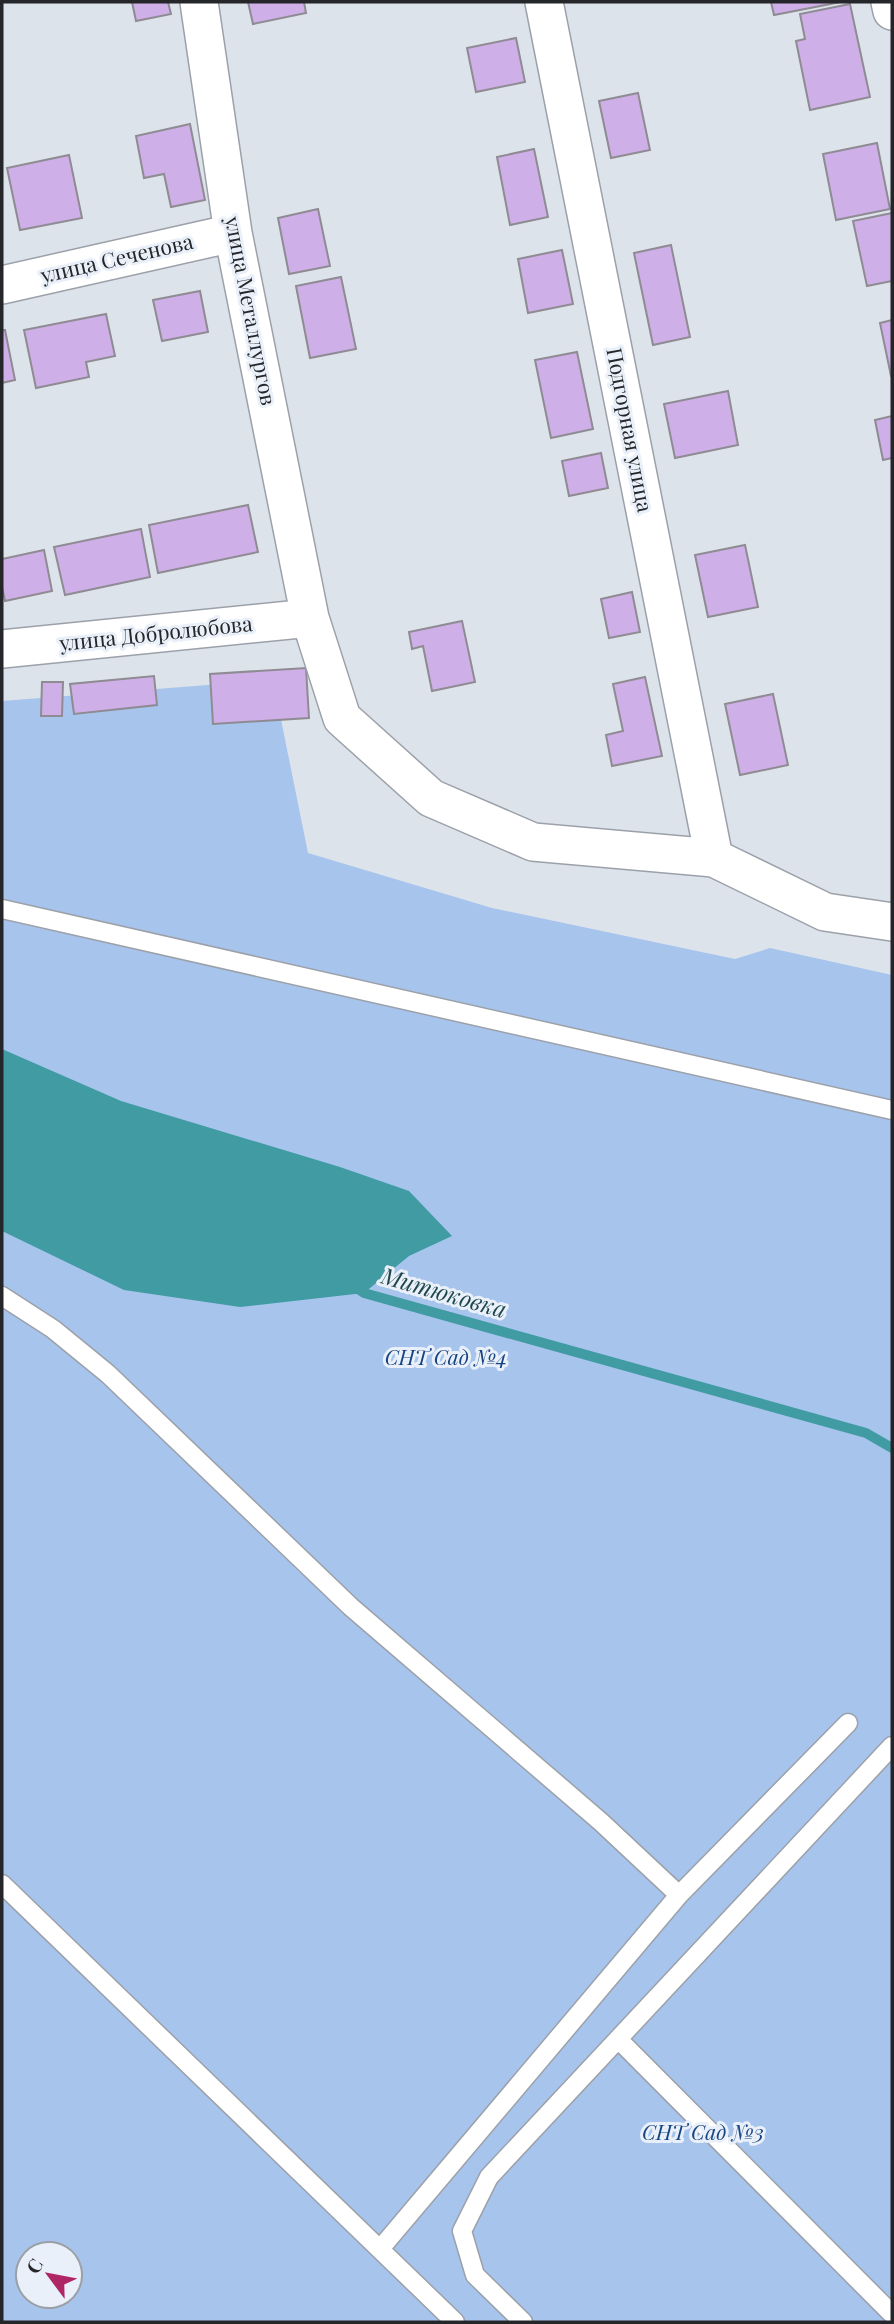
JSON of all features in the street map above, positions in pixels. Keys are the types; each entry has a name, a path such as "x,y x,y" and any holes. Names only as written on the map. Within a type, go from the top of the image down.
{"street":[{"name":"улица Металлургов","path":"199,2 233,233 310,618 342,718 431,799 533,842 714,858"},
{"name":"Подгорная улица","path":"544,2 714,858"},
{"path":"890,2 892,11"},
{"name":"улица Сеченова","path":"2,285 233,233"},
{"name":"улица Добролюбова","path":"2,649 310,618"},
{"path":"714,858 825,912 892,922"}],"lane":[{"path":"2,909 892,1110"},
{"path":"2,1296 53,1329 108,1374 351,1607 601,1822 679,1895"},
{"path":"380,2249 679,1895 848,1723"},
{"path":"523,2322 475,2275 462,2231 489,2177 892,1746"},
{"path":"2,1884 455,2322"},
{"path":"618,2039 892,2314"}],"green space":[{"name":"СНТ Сад №4","path":"273,680 308,853 492,908 735,959 770,948 892,975 892,2322 2,2322 2,701"}],"shaded area":[{"path":"2,1049 121,1101 340,1167 409,1191 452,1236 409,1256 364,1293 240,1307 124,1290 2,1231"}],"building":[{"path":"132,2 168,2 171,14 136,21"},
{"path":"248,2 304,2 306,13 253,24"},
{"path":"771,2 841,2 774,15"},
{"path":"850,4 870,97 810,110 796,41 805,39 800,14"},
{"path":"516,38 525,82 476,92 467,48"},
{"path":"638,93 650,150 611,158 599,101"},
{"path":"190,124 205,200 171,207 164,174 144,178 136,136"},
{"path":"877,143 890,209 836,220 823,154"},
{"path":"534,149 548,217 510,225 497,157"},
{"path":"69,155 82,218 20,230 7,168"},
{"path":"318,209 330,266 289,274 278,218"},
{"path":"892,213 892,281 867,286 853,221"},
{"path":"671,245 690,337 653,345 634,253"},
{"path":"562,250 573,304 528,313 518,259"},
{"path":"341,277 356,349 310,358 296,286"},
{"path":"200,291 208,332 162,341 153,300"},
{"path":"106,314 115,356 86,362 89,377 36,388 24,330"},
{"path":"892,320 892,376 891,376 880,323"},
{"path":"2,330 5,330 15,380 2,383"},
{"path":"577,352 593,429 551,438 535,360"},
{"path":"728,391 738,445 675,458 664,404"},
{"path":"892,416 892,458 883,460 875,420"},
{"path":"601,453 608,488 569,496 562,461"},
{"path":"248,505 258,552 158,573 149,525"},
{"path":"141,529 150,577 65,595 54,547"},
{"path":"745,545 758,607 708,617 695,555"},
{"path":"44,550 52,591 5,601 2,559"},
{"path":"632,592 640,632 609,638 601,599"},
{"path":"462,621 475,682 432,691 423,646 412,649 409,632"},
{"path":"306,668 309,718 213,724 210,674"},
{"path":"154,676 157,705 74,714 70,684"},
{"path":"645,677 662,756 612,766 606,735 623,731 613,684"},
{"path":"42,682 63,682 62,716 41,716"},
{"path":"773,694 788,765 740,775 725,704"}],"waterway":[{"name":"Митюковка","path":"354,1286 364,1293 866,1433 892,1448"}],"park label":[{"name":"СНТ Сад №3","path":"703,2133"}]}
